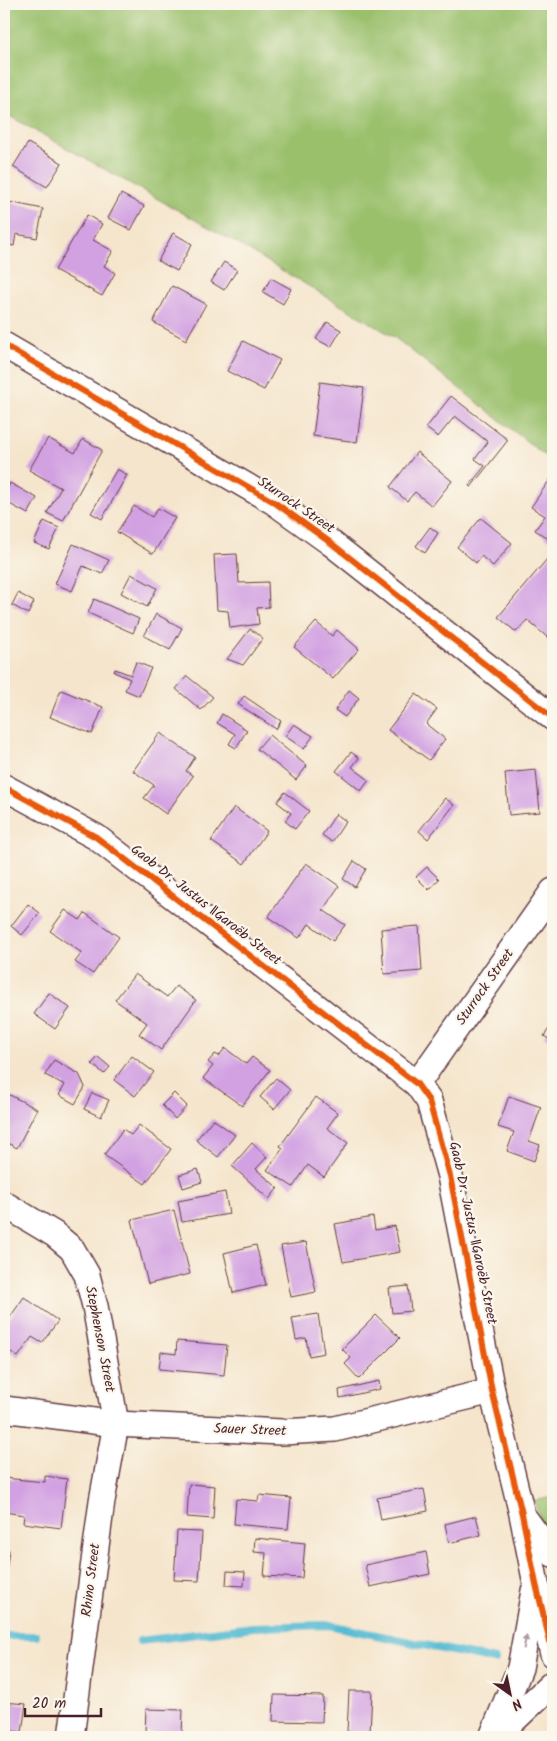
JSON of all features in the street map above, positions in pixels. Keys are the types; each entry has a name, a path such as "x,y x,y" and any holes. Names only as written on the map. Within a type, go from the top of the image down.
{"street":[{"name":"Sturrock Street","path":"4,344 274,502 331,543 553,718"},
{"name":"Gaob Dr. Justus ǁGaroëb Street","path":"4,788 96,837 417,1084 429,1101 450,1176 492,1391 553,1654"},
{"name":"Sturrock Street","path":"417,1084 553,891"},
{"name":"Stephenson Street","path":"4,1204 54,1234 72,1249 87,1275 95,1306 116,1424"},
{"name":"Sauer Street","path":"4,1409 116,1424 282,1432 335,1429 492,1391"},
{"name":"Rhino Street","path":"71,1737 102,1501 116,1424"},
{"path":"522,1514 553,1554"},
{"path":"494,1737 520,1668 536,1584"},
{"path":"494,1737 553,1683"}],"green space":[{"path":"4,4 553,4 553,462 394,337 233,241 4,113"},
{"path":"553,1497 553,1537 542,1524 534,1501"}],"building":[{"path":"28,143 62,163 47,187 13,167"},
{"path":"121,194 144,206 131,230 108,218"},
{"path":"4,201 43,209 37,238 16,234 14,246 4,244"},
{"path":"87,215 102,224 93,240 113,251 104,266 115,273 102,296 55,270"},
{"path":"173,233 192,244 177,271 158,261"},
{"path":"224,262 237,270 224,290 211,282"},
{"path":"271,278 291,289 283,304 263,292"},
{"path":"172,286 206,304 186,340 153,322"},
{"path":"327,322 341,330 331,347 316,339"},
{"path":"243,341 280,360 264,390 227,371"},
{"path":"320,382 364,388 357,442 313,436"},
{"path":"451,396 508,440 471,487 469,486 485,466 475,459 488,442 455,416 438,437 426,428"},
{"path":"48,438 75,453 83,439 102,450 63,521 47,513 61,488 29,470"},
{"path":"417,452 452,481 432,506 415,492 407,501 390,487"},
{"path":"117,469 127,475 102,519 91,513"},
{"path":"551,478 553,480 553,542 535,530 545,516 531,507"},
{"path":"10,483 37,498 28,514 4,501 4,496"},
{"path":"134,506 152,517 158,508 175,518 153,554 117,532"},
{"path":"481,518 512,543 493,566 481,556 476,563 457,547"},
{"path":"44,521 59,528 49,549 34,543"},
{"path":"430,527 438,533 425,553 416,546"},
{"path":"73,544 109,560 102,574 83,566 72,591 55,584"},
{"path":"553,552 553,642 527,620 516,632 498,617"},
{"path":"237,554 239,583 268,582 269,607 257,608 259,624 230,628 228,611 217,610 214,555"},
{"path":"131,574 157,588 147,607 121,593"},
{"path":"18,593 34,602 28,614 12,605"},
{"path":"94,599 139,619 133,633 88,613"},
{"path":"156,614 182,628 170,650 144,636"},
{"path":"316,622 332,636 337,630 359,649 333,679 294,647"},
{"path":"250,629 263,638 243,665 227,659"},
{"path":"136,662 151,668 139,696 125,690 130,679 114,672 115,669 131,675"},
{"path":"187,676 213,697 201,710 176,689"},
{"path":"61,690 103,707 92,734 50,717"},
{"path":"349,690 359,698 345,717 335,710"},
{"path":"416,694 437,709 426,724 445,739 429,760 388,730"},
{"path":"244,696 281,721 276,729 238,704"},
{"path":"222,714 247,730 236,748 229,744 235,734 217,723"},
{"path":"294,724 313,736 304,749 285,736"},
{"path":"160,733 195,757 186,771 193,776 166,814 144,798 154,785 133,771"},
{"path":"269,735 307,766 296,780 257,749"},
{"path":"351,752 359,758 352,767 369,780 361,791 336,771"},
{"path":"536,770 540,812 509,815 505,773"},
{"path":"285,792 309,811 295,829 285,821 291,813 277,802"},
{"path":"445,798 454,805 428,839 419,831"},
{"path":"234,807 267,831 244,864 211,841"},
{"path":"336,814 346,821 332,842 322,835"},
{"path":"354,861 366,869 355,887 343,879"},
{"path":"306,863 339,886 323,910 345,925 333,941 309,924 299,938 268,917"},
{"path":"427,867 439,879 429,890 416,877"},
{"path":"28,904 40,913 22,935 11,926"},
{"path":"65,910 80,920 85,913 119,937 93,974 75,962 82,953 50,931"},
{"path":"419,926 422,971 384,974 381,929"},
{"path":"135,974 167,997 176,986 196,1000 161,1050 139,1034 147,1023 115,1000"},
{"path":"49,993 70,1008 55,1029 34,1014"},
{"path":"553,1023 553,1042 544,1036"},
{"path":"225,1048 246,1064 252,1057 270,1070 242,1106 203,1078 213,1066 208,1062 215,1054 219,1056"},
{"path":"132,1056 154,1072 135,1096 114,1080"},
{"path":"98,1057 110,1067 104,1074 92,1064"},
{"path":"54,1060 79,1074 85,1087 75,1104 59,1095 65,1085 45,1075"},
{"path":"276,1078 290,1090 274,1109 260,1097"},
{"path":"4,1092 37,1109 17,1148 4,1141"},
{"path":"92,1093 109,1100 101,1117 84,1109"},
{"path":"174,1093 187,1106 175,1119 162,1105"},
{"path":"509,1096 541,1107 529,1141 540,1145 534,1161 507,1151 514,1132 498,1127"},
{"path":"316,1097 338,1113 327,1128 348,1143 324,1177 308,1165 293,1187 267,1170 283,1148 280,1146"},
{"path":"213,1119 235,1135 218,1157 196,1140"},
{"path":"139,1125 171,1149 145,1184 104,1155 123,1129 131,1135"},
{"path":"252,1143 267,1157 256,1169 278,1188 269,1199 232,1166"},
{"path":"198,1169 202,1182 183,1188 179,1175"},
{"path":"225,1192 229,1214 182,1222 178,1201"},
{"path":"174,1210 190,1274 148,1284 132,1220"},
{"path":"373,1217 375,1230 395,1226 400,1252 343,1262 335,1224"},
{"path":"553,1237 553,1255 551,1256 548,1238"},
{"path":"306,1242 316,1292 291,1297 281,1246"},
{"path":"256,1245 266,1285 233,1293 224,1253"},
{"path":"408,1286 411,1311 392,1313 389,1288"},
{"path":"24,1297 58,1321 42,1343 32,1337 18,1357 4,1347 4,1326"},
{"path":"318,1314 324,1353 309,1356 306,1338 296,1340 292,1318"},
{"path":"376,1315 400,1338 359,1379 345,1364 351,1358 342,1349"},
{"path":"177,1341 227,1345 224,1375 159,1369 161,1352 176,1354"},
{"path":"379,1381 380,1389 340,1398 339,1390"},
{"path":"45,1476 67,1479 61,1528 23,1523 24,1515 4,1512 4,1478 45,1482"},
{"path":"189,1484 215,1486 213,1519 187,1517"},
{"path":"424,1489 428,1511 381,1520 377,1498"},
{"path":"259,1495 291,1498 288,1529 234,1524 236,1499 258,1501"},
{"path":"476,1516 481,1535 449,1543 445,1524"},
{"path":"177,1531 202,1532 199,1581 174,1580"},
{"path":"255,1538 305,1543 302,1578 264,1576 266,1553 254,1552"},
{"path":"4,1549 9,1550 6,1573 4,1573"},
{"path":"426,1552 430,1574 370,1587 365,1565"},
{"path":"227,1571 245,1572 244,1586 226,1585"},
{"path":"349,1691 372,1691 370,1733 347,1732"},
{"path":"274,1695 323,1696 322,1722 273,1721"},
{"path":"4,1702 26,1704 22,1732 4,1730"},
{"path":"146,1709 183,1710 182,1734 145,1733"}],"waterway":[{"path":"140,1641 253,1627 329,1625 495,1660"},
{"path":"4,1636 36,1636"}],"cycle path":[{"path":"4,345 274,502 331,543 553,718"},
{"path":"4,787 96,837 417,1084 429,1101 450,1176 492,1391 553,1654"}]}
